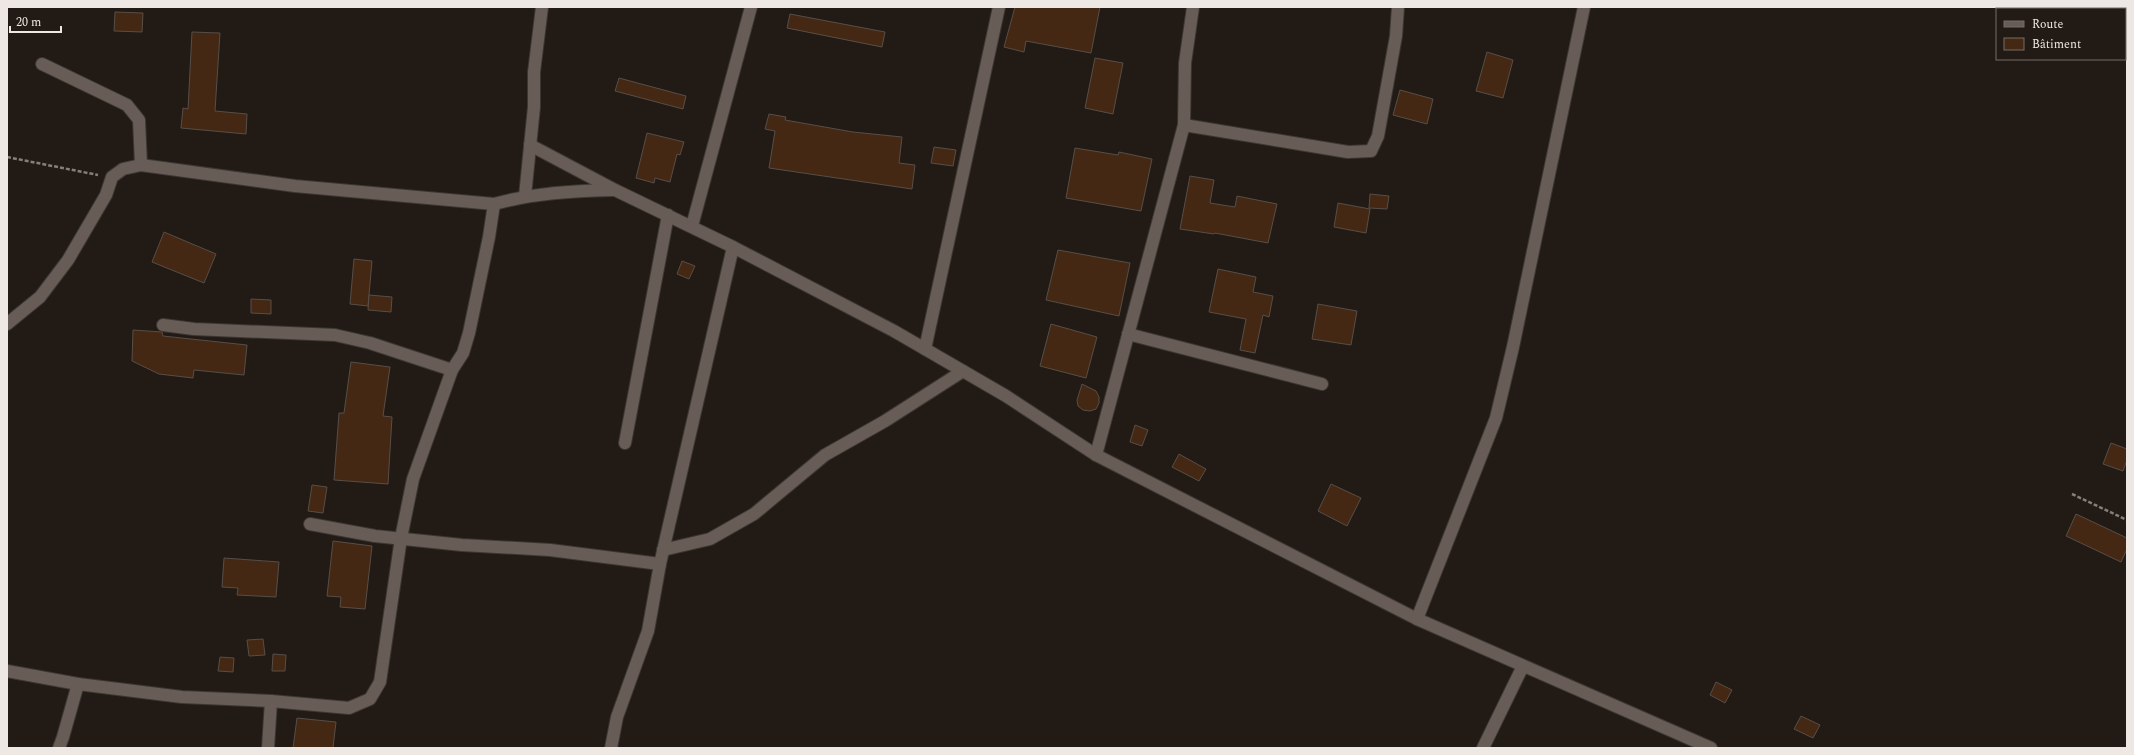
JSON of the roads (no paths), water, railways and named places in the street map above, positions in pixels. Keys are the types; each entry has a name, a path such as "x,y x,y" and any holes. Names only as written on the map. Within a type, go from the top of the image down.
{"street":[{"path":"525,196 530,145 534,72 542,7"},
{"path":"692,226 751,7"},
{"path":"925,349 999,7"},
{"path":"1096,455 1184,125 1185,63 1194,7"},
{"path":"1184,125 1348,152 1371,151 1378,136 1396,36 1398,7"},
{"path":"1417,619 1496,418 1513,348 1584,7"},
{"path":"42,64 127,105 138,120 140,165"},
{"path":"530,145 615,190 733,247 925,349 1006,396 1096,455 1417,619 1711,748"},
{"path":"7,324 40,297 68,260 106,195 112,177 123,169 140,165 295,186 494,204 525,196 567,191 615,190"},
{"path":"7,671 78,684 182,697 271,701 349,708 370,699 380,682 401,538 413,479 452,370 463,353 469,333 489,237 494,204"},
{"path":"625,443 668,215"},
{"path":"611,748 617,717 648,631 663,550 733,247"},
{"path":"163,325 194,329 335,335 370,343 452,370"},
{"path":"1128,334 1322,384"},
{"path":"663,550 710,539 754,514 825,455 884,421 963,371"},
{"path":"310,524 375,536 462,545 550,550 660,564"},
{"path":"1483,748 1523,666"},
{"path":"58,748 64,737 78,684"},
{"path":"268,748 271,701"}]}
